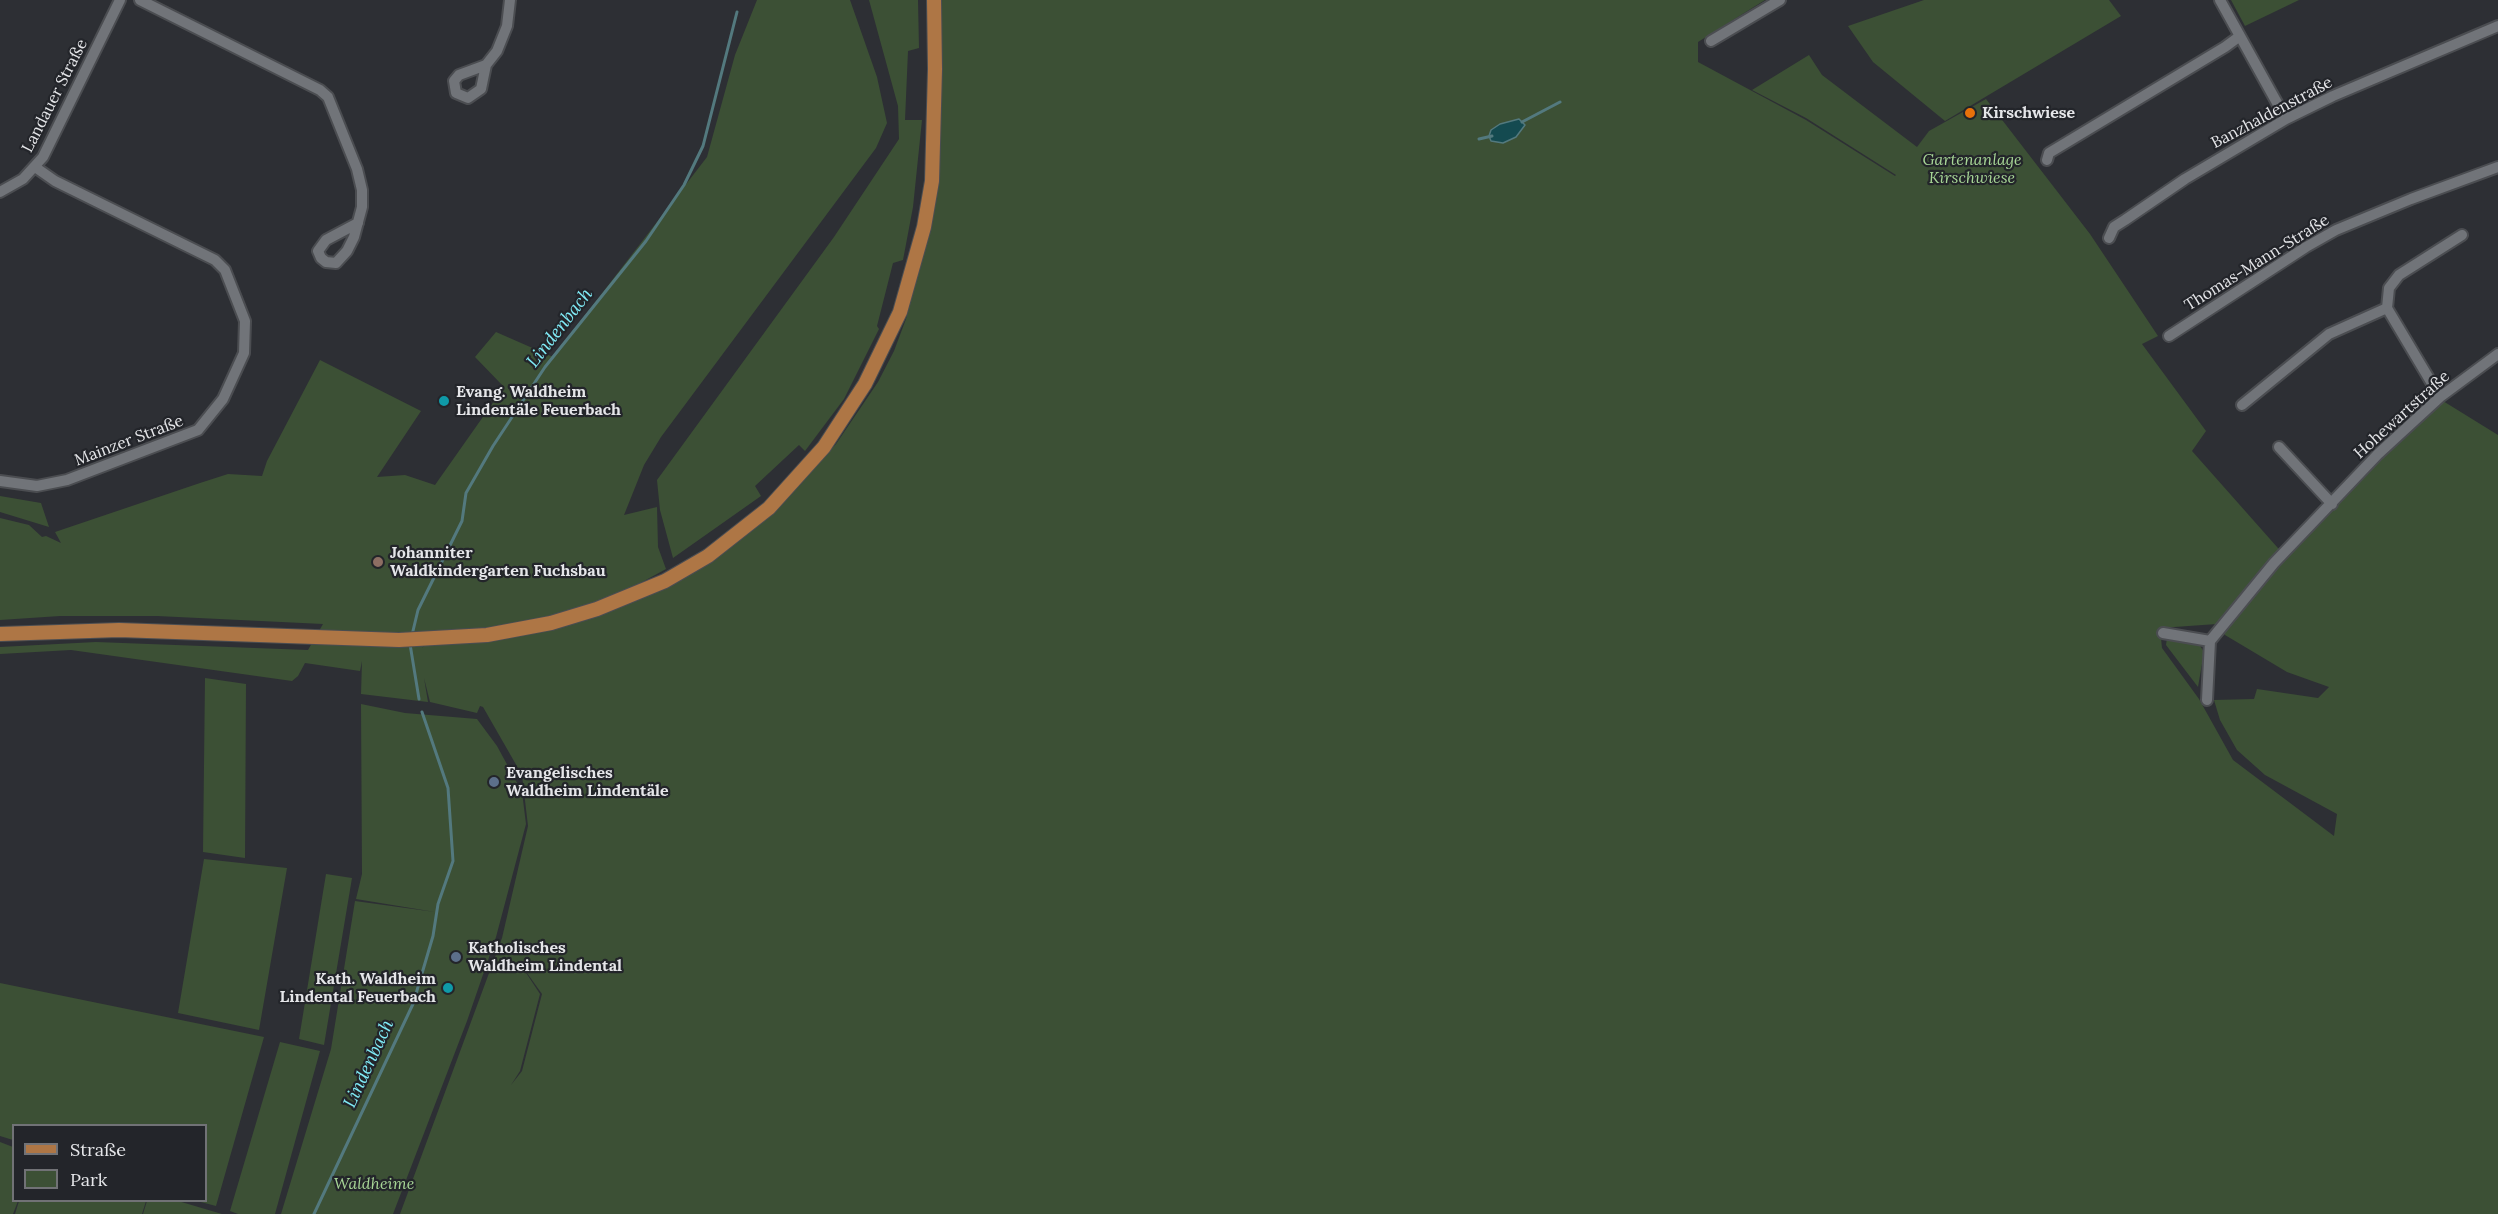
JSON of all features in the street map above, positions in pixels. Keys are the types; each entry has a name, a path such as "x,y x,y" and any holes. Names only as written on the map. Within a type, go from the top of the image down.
{"main road":[{"path":"0,634 119,630 399,640 487,635 575,616 631,596 664,581 708,556 752,523 785,492 824,447 879,359 900,312 912,273 932,181 934,0"}],"street":[{"name":"Landauer Straße","path":"0,192 23,179 43,157 120,0"},
{"path":"140,0 320,90 328,97 357,169 362,190 362,207 358,223"},
{"path":"486,65 497,51 507,26 510,0"},
{"path":"1711,41 1780,0"},
{"path":"2220,0 2286,119"},
{"name":"Banzhaldenstraße","path":"2109,237 2114,227 2133,214 2247,141 2286,119 2333,96 2498,26"},
{"path":"2047,159 2049,153 2240,36"},
{"name":"Mainzer Straße","path":"0,481 37,486 67,480 198,430 224,399 244,353 245,321 225,270 215,260 55,181 35,167"},
{"name":"Thomas-Mann-Straße","path":"2169,336 2336,230 2410,199 2498,167"},
{"path":"2440,397 2387,308 2389,288 2399,275 2462,235"},
{"path":"2242,405 2329,334 2387,308"},
{"name":"Hohewartstraße","path":"2210,641 2274,563 2378,454 2440,397 2498,354"},
{"path":"2279,447 2332,504"},
{"path":"2163,633 2210,641 2207,700"}],"green space":[{"name":"Gartenanlage Kirschwiese","path":"757,0 850,0 877,77 887,123 876,148 661,437 644,465 624,515 657,507 658,547 666,569 613,598 541,619 483,629 435,632 422,648 429,642 609,610 785,500 836,444 878,382 894,351 906,319 926,240 937,0 1765,0 1698,42 1698,62 1806,120 1895,176 1806,118 1752,90 1809,55 1822,75 1917,147 1929,131 1986,99 2090,234 2158,336 2142,344 2206,431 2192,451 2285,556 2360,476 2443,401 2498,435 2498,1214 400,1214 502,938 528,826 522,775 483,707 480,706 477,713 430,702 424,678 428,702 361,694 362,661 360,671 305,663 298,676 292,681 71,650 0,654 0,647 96,642 308,650 323,624 157,616 60,616 0,620 0,518 29,525 42,537 46,536 61,543 55,532 200,483 228,474 262,476 267,461 320,360 421,411 377,477 405,475 435,485 504,387 475,357 496,332 553,357 707,157 735,55","holes":["2217,624 2225,635 2287,672 2329,687 2318,698 2257,689 2254,699 2214,700 2220,720 2237,750 2265,775 2337,814 2334,836 2233,760 2199,699 2162,648 2160,628","517,959 542,994 522,1071 511,1085 520,1071 540,994"]},
{"path":"869,0 918,0 919,48 908,51 905,120 922,120 913,207 903,260 893,263 877,326 879,329 844,399 805,451 799,445 755,486 761,496 673,558 660,510 657,480 834,237 899,139 898,106"},
{"path":"1924,0 2109,0 2121,16 1945,121 1873,62 1848,26"},
{"path":"2231,0 2299,0 2245,26"},
{"path":"0,496 41,503 49,527 0,512"},
{"path":"2167,638 2199,644 2204,652 2198,687 2166,645"},
{"path":"205,678 246,684 245,858 203,852"},
{"name":"Waldheime","path":"361,704 405,713 477,719 497,746 522,792 526,824 496,937 467,1021 393,1214 281,1214 331,1049 355,901 435,912 356,899 362,874"},
{"path":"204,859 287,868 259,1030 178,1013"},
{"path":"326,874 352,878 324,1045 299,1039"},
{"path":"0,983 264,1037 216,1206 201,1202 207,1202 207,1124 12,1124 12,1140 0,1136"},
{"path":"280,1042 320,1051 275,1214 238,1214 230,1211"},
{"path":"0,1142 12,1147 12,1202 18,1202 13,1214 0,1214"},
{"path":"18,1202 146,1202 142,1214 15,1214"},
{"path":"147,1202 181,1202 222,1214 143,1214"}],"water":[{"path":"1519,119 1525,125 1516,137 1503,143 1491,141 1489,136 1491,130 1500,124"}],"waterway":[{"name":"Lindenbach","path":"412,635 418,610 462,521 466,493 493,446 545,367 646,241 684,185 703,146 737,12"},
{"path":"1522,122 1560,102"},
{"path":"1479,139 1492,136"},
{"name":"Lindenbach","path":"410,644 419,699"},
{"name":"Lindenbach","path":"314,1214 413,1004 433,936 438,904 453,861 448,788 422,712"}],"place":[{"name":"Kirschwiese","path":"1970,113"},
{"name":"Evang. Waldheim Lindentäle Feuerbach","path":"444,401"},
{"name":"Johanniter Waldkindergarten Fuchsbau","path":"378,562"},
{"name":"Evangelisches Waldheim Lindentäle","path":"494,782"},
{"name":"Katholisches Waldheim Lindental","path":"456,957"},
{"name":"Kath. Waldheim Lindental Feuerbach","path":"448,988"}]}
